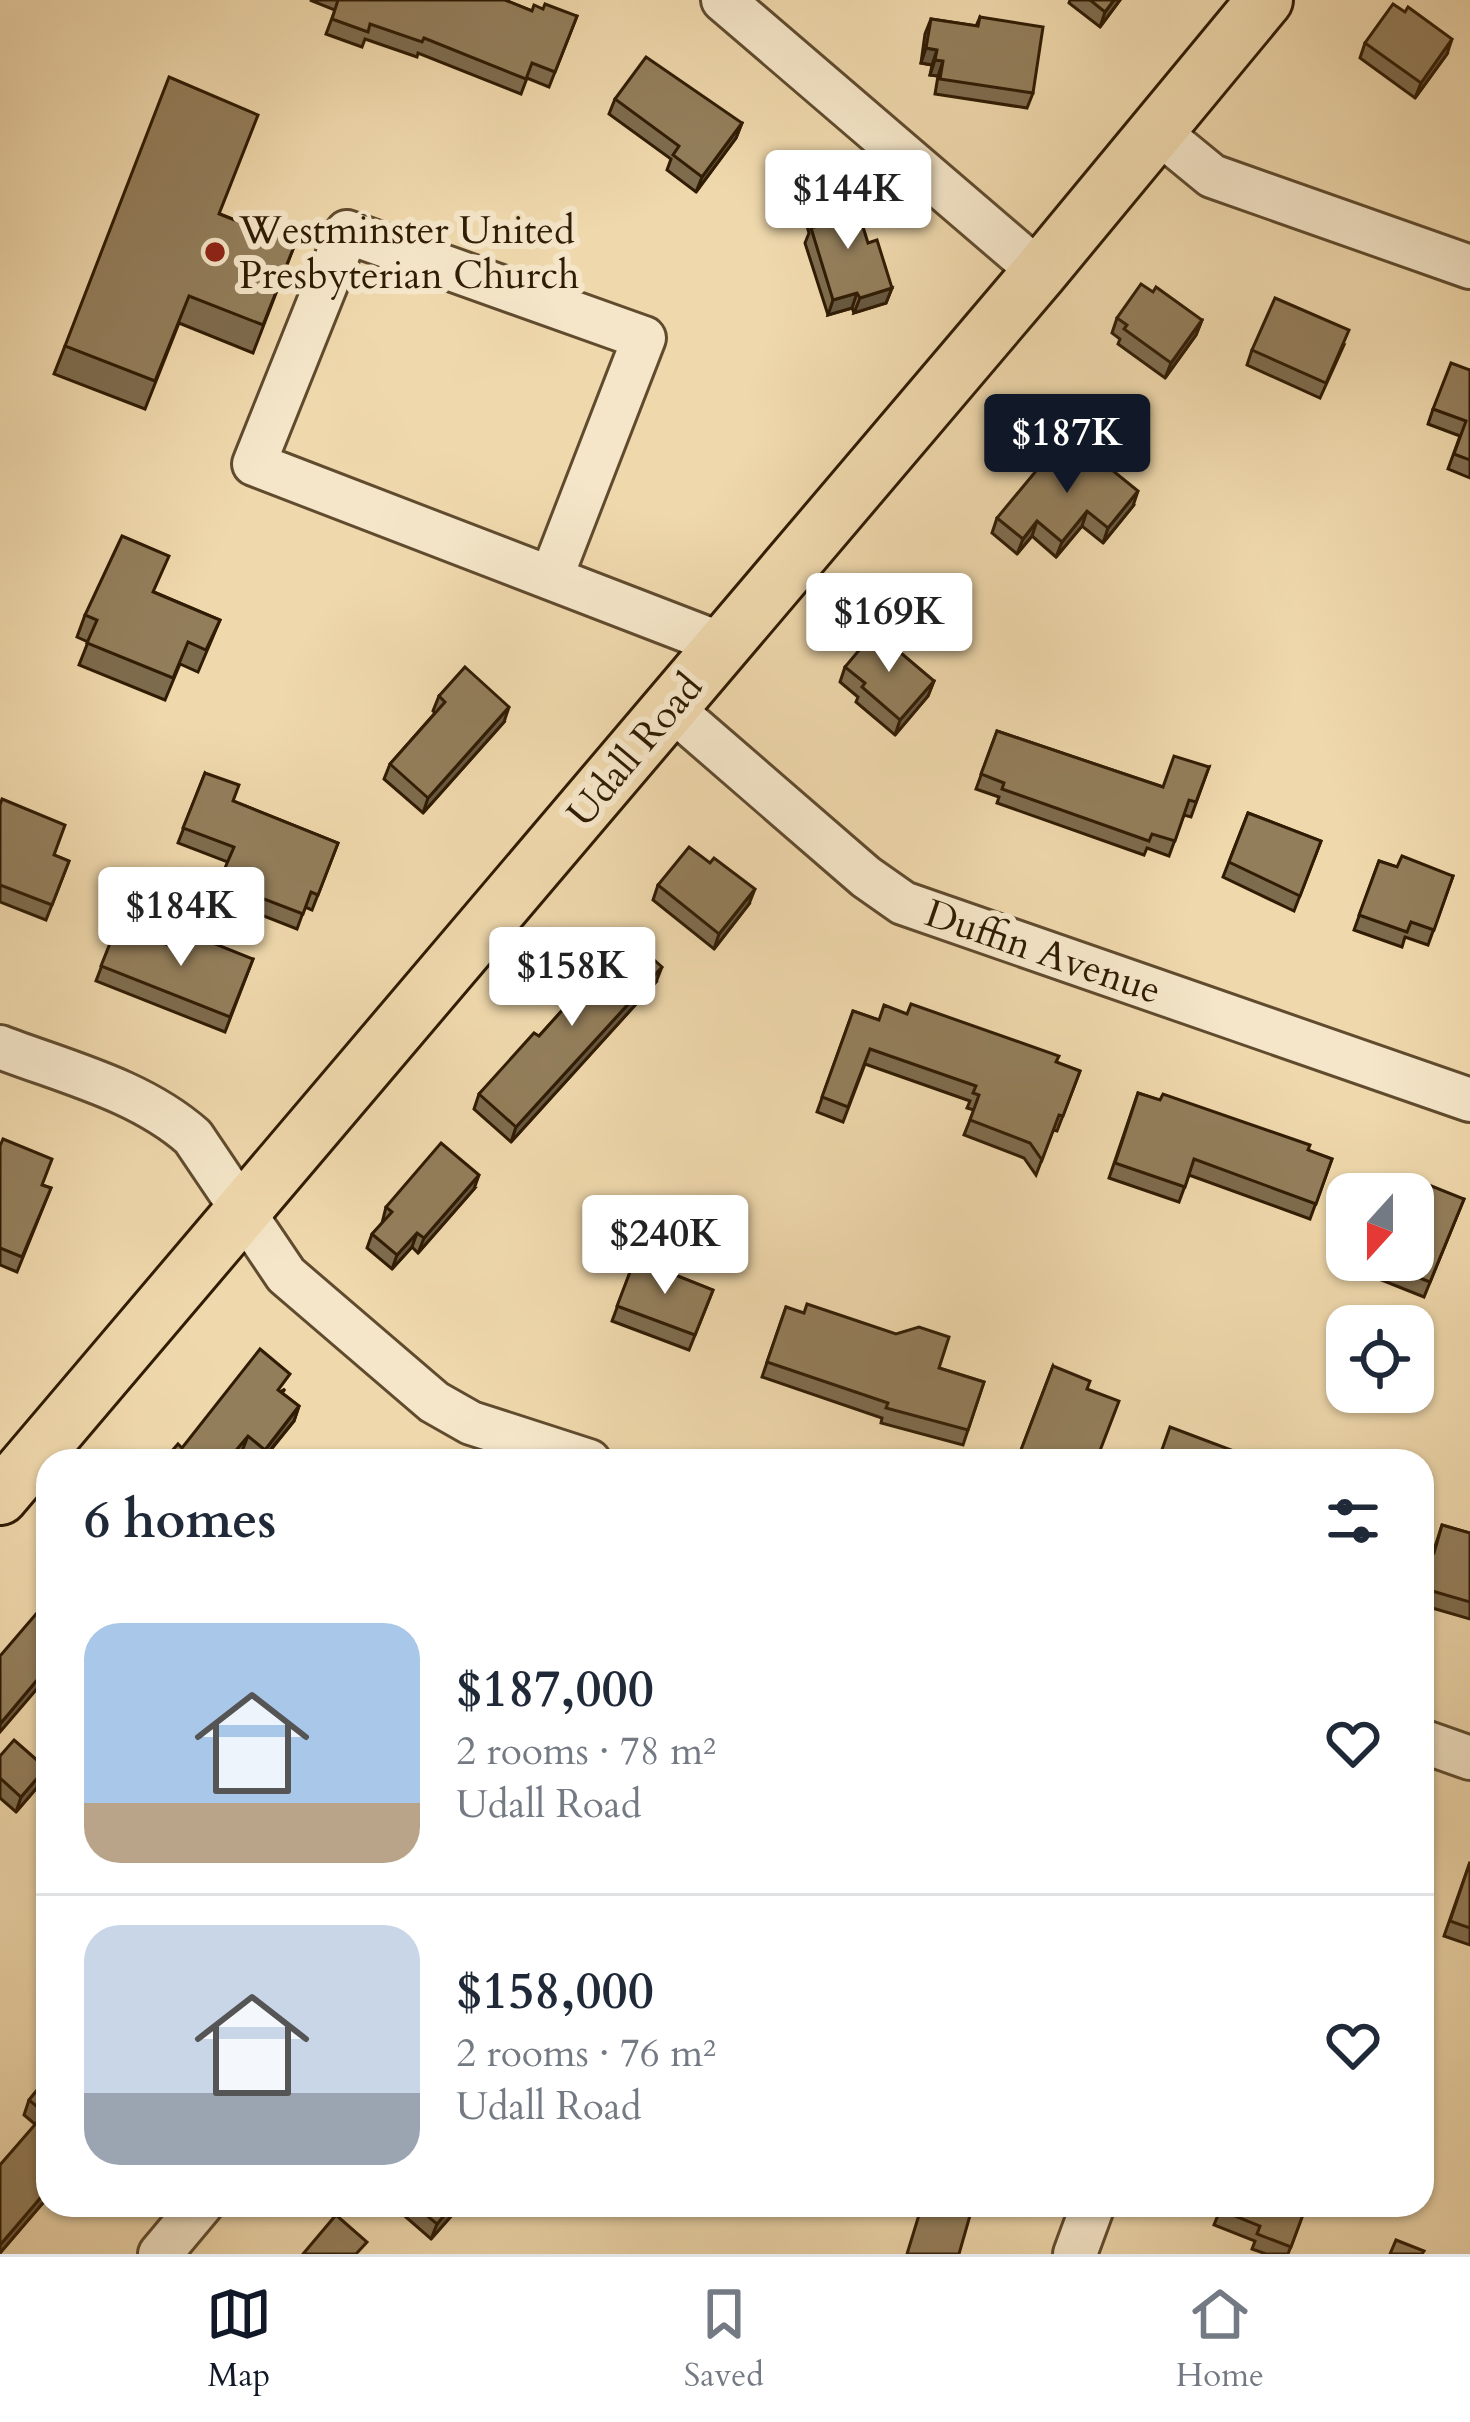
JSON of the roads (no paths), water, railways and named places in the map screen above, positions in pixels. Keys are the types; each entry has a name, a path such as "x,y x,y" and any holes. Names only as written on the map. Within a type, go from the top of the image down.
{"main road":[{"name":"Udall Road","path":"41,1449 1040,272 1264,0"},
{"name":"Udall Road","path":"0,1497 36,1454"}],"street":[{"path":"723,0 1040,272"},
{"path":"1156,130 1212,176 1470,267"},
{"path":"551,578 644,338 347,232 254,464 724,645"},
{"name":"Duffin Avenue","path":"671,708 866,877 903,903 1470,1100"},
{"path":"0,1047 134,1099 174,1120 193,1138 286,1275 451,1414 554,1449"},
{"path":"1434,1745 1470,1758"},
{"path":"160,2254 191,2217"},
{"path":"1076,2254 1089,2217"}],"place":[{"name":"Westminster United Presbyterian Church","path":"215,252"}]}
